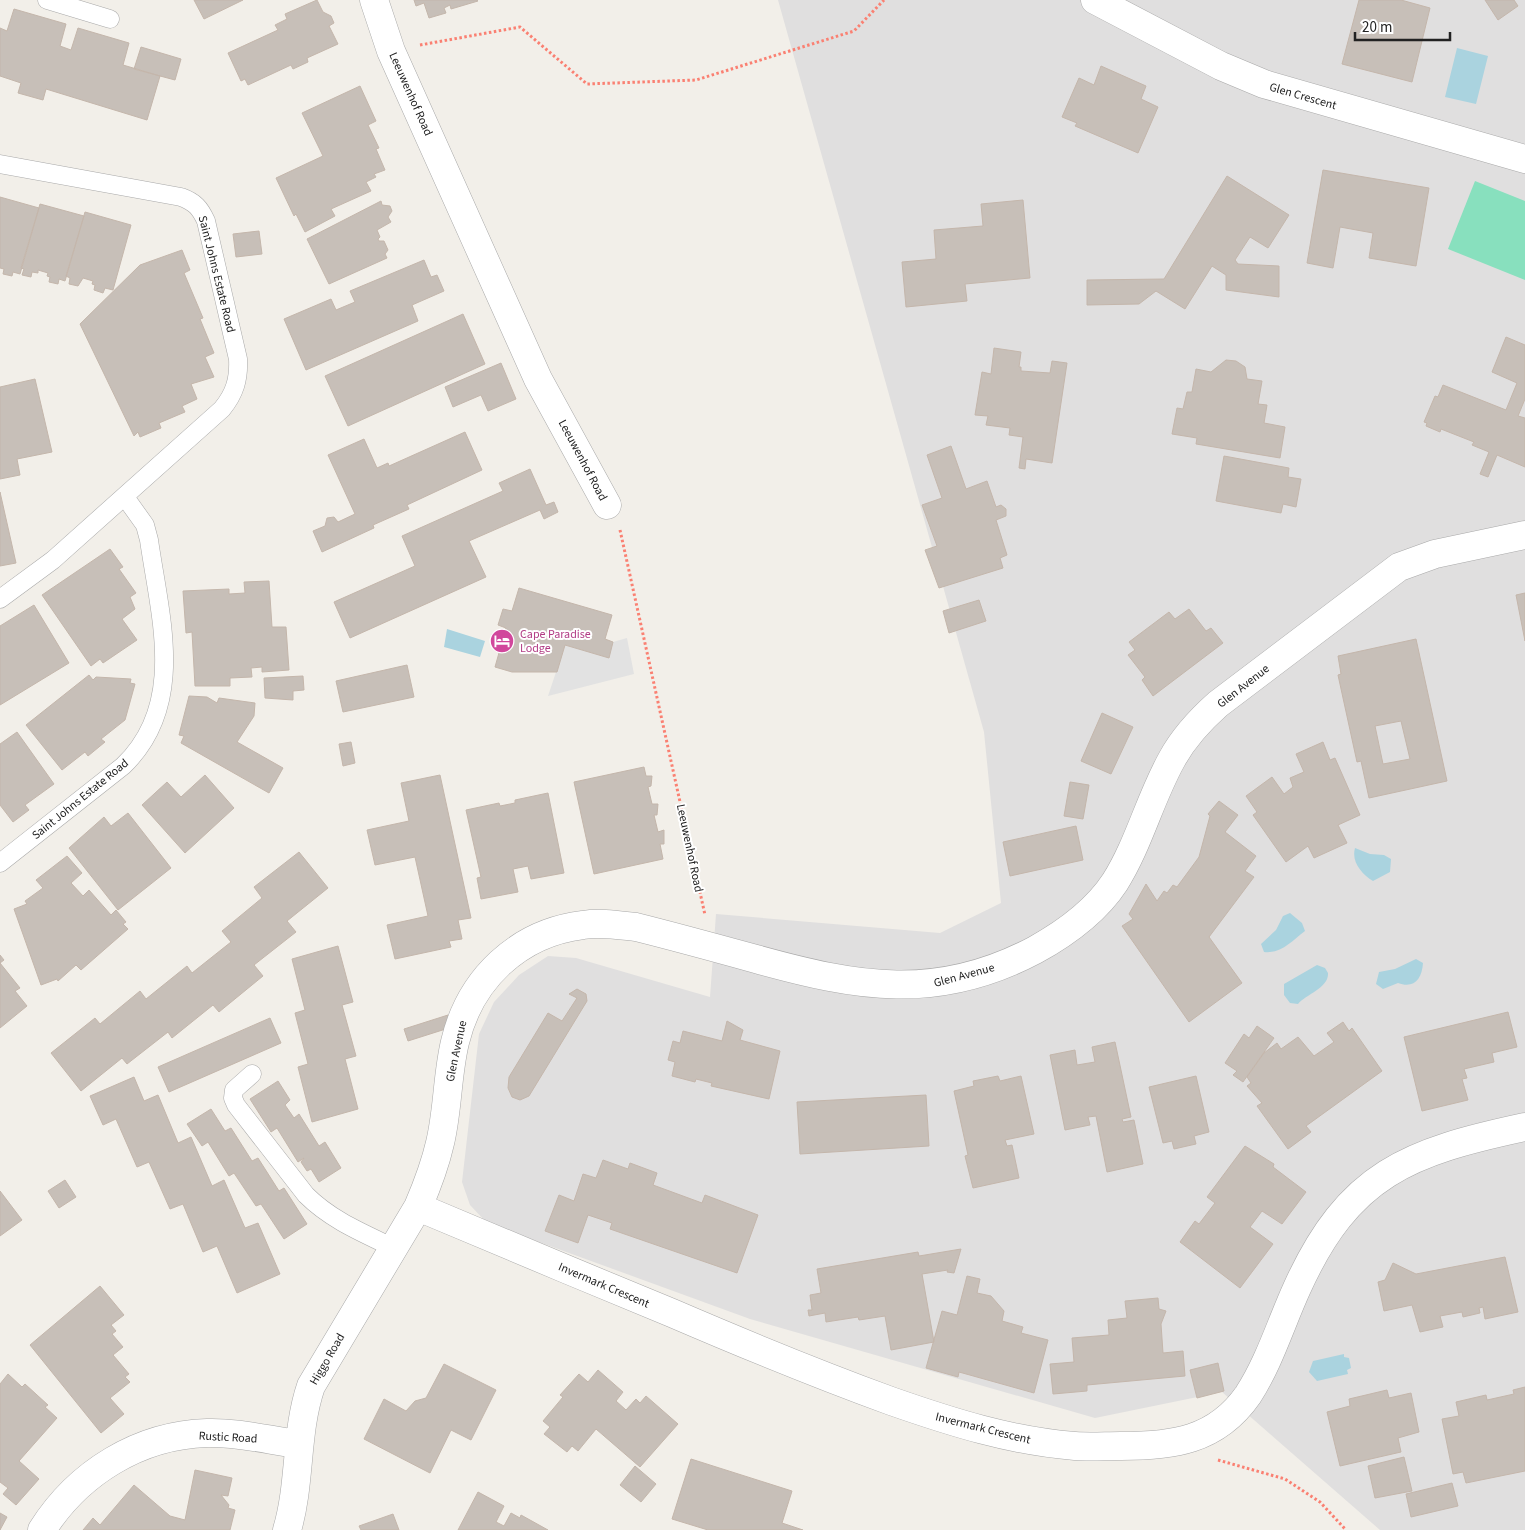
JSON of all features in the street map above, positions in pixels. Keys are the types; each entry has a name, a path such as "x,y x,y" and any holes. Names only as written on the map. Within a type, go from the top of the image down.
{"street":[{"name":"Leeuwenhof Road","path":"374,0 391,51 538,379 607,505"},
{"name":"Glen Crescent","path":"1095,0 1221,66 1264,84 1525,159"},
{"name":"Glen Avenue","path":"418,1207 432,1175 440,1142 450,1069 462,1017 484,980 506,956 526,942 583,924 636,927 815,976 854,983 894,986 933,984 975,975 1017,960 1057,938 1088,912 1114,883 1130,854 1172,758 1195,726 1218,704 1400,567 1435,554 1525,535"},
{"name":"Invermark Crescent","path":"418,1207 792,1364 956,1422 1025,1440 1077,1446 1142,1446 1192,1439 1214,1429 1238,1408 1249,1393 1318,1247 1333,1223 1369,1185 1415,1157 1473,1138 1525,1127"},
{"name":"Higgo Road","path":"287,1530 292,1509 298,1444 305,1403 311,1386 418,1207"},
{"name":"Rustic Road","path":"42,1530 65,1498 89,1476 115,1458 145,1445 176,1436 207,1433 298,1444"}],"lane":[{"path":"47,0 110,19"},
{"name":"Saint Johns Estate Road","path":"0,164 181,197 193,202 201,210 206,221 238,358 239,373 231,398 222,409 53,560 0,599"},
{"name":"Saint Johns Estate Road","path":"0,863 123,766 138,752 156,716 165,674 164,651 149,540 145,524 125,497"},
{"path":"252,1074 234,1090 232,1098 306,1195 319,1208 334,1218 394,1248"}],"path":[{"path":"391,51 520,27 587,84 696,80 854,31 884,0"},
{"name":"Leeuwenhof Road","path":"607,505 622,534 712,947"},
{"path":"1192,1439 1196,1455 1285,1479 1320,1502 1346,1530"}],"shaded area":[{"path":"778,0 1525,0 1525,1530 1380,1530 1222,1392 1095,1418 750,1319 487,1223 470,1205 462,1182 479,1034 494,1002 519,975 548,956 576,958 710,997 716,914 940,933 1001,903 984,732"},
{"path":"627,638 634,674 548,696 565,645 609,658 613,642"}],"green space":[{"path":"1475,181 1525,201 1525,280 1448,249"}],"water":[{"path":"1457,48 1488,56 1476,104 1445,97"},
{"path":"447,629 485,641 480,657 444,647"},
{"path":"1355,848 1370,854 1384,855 1391,859 1390,872 1373,881 1358,867 1354,853"},
{"path":"1290,913 1302,923 1305,931 1281,949 1264,952 1261,944 1276,930 1283,916"},
{"path":"1416,959 1423,963 1421,974 1413,984 1404,985 1398,983 1383,989 1376,984 1379,972 1395,969"},
{"path":"1317,965 1325,968 1328,973 1325,983 1298,1004 1290,1003 1284,995 1284,984"},
{"path":"1344,1354 1344,1357 1349,1358 1351,1368 1347,1370 1348,1374 1317,1381 1309,1372 1313,1361"}],"building":[{"path":"194,0 243,0 204,19"},
{"path":"317,0 323,12 331,16 334,23 329,26 338,44 307,58 308,62 293,69 291,65 248,85 245,79 241,81 228,53 278,30 275,25 287,19 285,14"},
{"path":"414,0 478,1 451,9 450,5 444,8 446,13 429,18 424,3 416,6"},
{"path":"1359,0 1401,0 1430,8 1412,82 1342,64"},
{"path":"1485,0 1514,0 1518,6 1498,20"},
{"path":"14,9 66,24 60,46 71,50 78,28 129,43 123,65 160,76 147,120 46,89 43,100 18,93 21,83 0,76 0,28 7,31"},
{"path":"141,47 181,59 175,80 134,69"},
{"path":"1101,66 1146,86 1141,99 1158,107 1138,153 1075,126 1077,123 1062,117 1079,78 1094,85"},
{"path":"360,86 376,121 368,125 379,148 376,149 385,170 374,174 376,177 366,182 371,191 331,209 335,216 305,232 296,214 294,216 276,178 323,156 302,113"},
{"path":"1323,170 1429,188 1416,266 1369,258 1373,233 1340,227 1333,268 1307,263"},
{"path":"1227,176 1289,215 1268,248 1250,237 1235,260 1238,264 1279,266 1279,297 1226,290 1226,275 1212,266 1185,309 1156,291 1139,304 1087,305 1087,280 1164,279"},
{"path":"0,197 39,208 20,274 13,272 12,276 3,274 4,269 0,268"},
{"path":"1023,200 1030,278 965,284 967,301 906,307 902,262 936,259 934,230 983,226 981,204"},
{"path":"381,201 382,205 390,206 392,211 388,217 391,222 377,230 380,237 379,241 384,241 388,250 385,254 387,258 329,284 307,239"},
{"path":"40,204 84,216 65,281 59,279 58,284 49,282 50,277 47,276 48,273 38,270 38,273 32,272 31,277 22,275 24,269 21,268"},
{"path":"85,212 131,225 113,290 105,288 103,293 94,290 95,285 92,284 93,281 83,278 78,286 69,284 70,278 66,276"},
{"path":"259,231 262,254 236,257 233,234"},
{"path":"182,250 190,270 184,273 203,318 200,319 214,353 205,357 214,377 191,384 197,399 182,406 185,412 159,423 161,428 140,437 138,432 134,436 80,324 140,265"},
{"path":"424,260 431,277 437,275 444,291 412,305 418,321 306,370 284,319 331,299 336,310 355,302 350,291"},
{"path":"463,314 485,364 348,426 325,376"},
{"path":"1506,337 1525,345 1525,399 1518,416 1525,418 1525,467 1497,455 1488,477 1480,474 1489,452 1472,445 1474,442 1441,429 1440,432 1426,426 1427,423 1424,422 1435,396 1438,397 1443,385 1506,410 1517,383 1492,372"},
{"path":"994,348 1021,352 1019,367 1021,367 1021,371 1050,373 1052,361 1067,363 1052,463 1026,459 1025,469 1019,468 1023,437 1009,435 1010,428 986,425 988,416 975,415 982,372 991,374"},
{"path":"1226,360 1236,361 1245,367 1247,379 1262,381 1258,404 1267,405 1264,423 1285,427 1280,458 1196,444 1197,438 1172,434 1177,408 1183,409 1187,392 1192,392 1196,369 1211,372"},
{"path":"501,363 516,399 488,411 481,395 453,407 445,387"},
{"path":"35,379 52,452 17,459 20,475 0,479 0,387"},
{"path":"465,432 482,470 407,505 409,509 373,525 374,528 322,552 313,531 325,526 327,518 334,517 338,522 355,514 328,455 364,439 377,468 388,463 389,466"},
{"path":"951,446 966,489 987,481 996,507 1001,505 1006,509 1006,516 996,520 1007,555 1000,558 1003,568 939,588 925,550 937,546 922,505 942,498 927,455"},
{"path":"1224,456 1289,468 1288,477 1301,479 1296,507 1283,504 1281,513 1216,501"},
{"path":"530,469 546,505 554,502 558,512 544,519 540,510 469,541 486,577 350,638 334,602 415,566 402,536 503,491 499,483"},
{"path":"0,492 16,563 0,566"},
{"path":"110,549 123,567 119,569 136,593 130,597 135,609 122,619 137,640 103,663 100,659 91,666 42,595"},
{"path":"269,581 272,627 286,627 289,670 262,672 262,667 251,668 252,677 230,678 230,686 195,686 192,632 186,633 183,591 229,589 229,594 245,593 244,582"},
{"path":"519,588 612,615 605,639 613,642 609,658 565,645 557,672 512,672 495,667 506,628 498,625 503,609 512,611"},
{"path":"1525,593 1525,641 1516,595"},
{"path":"979,600 986,621 949,633 943,611"},
{"path":"34,605 69,663 0,705 0,626"},
{"path":"1189,609 1206,631 1211,628 1223,643 1153,696 1142,680 1145,677 1128,655 1135,650 1129,642 1169,612 1175,619"},
{"path":"1416,639 1447,781 1369,798 1361,761 1357,762 1338,675 1341,674 1338,656","holes":["1401,721 1410,759 1383,764 1375,726"]},
{"path":"407,665 414,697 343,712 336,681"},
{"path":"89,675 93,680 96,677 131,679 130,683 135,684 125,720 101,739 105,742 88,756 85,752 62,770 26,725"},
{"path":"303,676 304,690 293,691 293,700 265,698 264,678"},
{"path":"189,696 207,697 217,703 219,698 255,703 254,716 237,742 283,768 269,793 181,743 184,736 179,735"},
{"path":"1102,713 1133,727 1111,774 1081,761"},
{"path":"17,732 54,784 25,805 29,810 13,822 0,805 0,744"},
{"path":"351,742 355,763 343,766 339,744"},
{"path":"1323,742 1330,760 1335,758 1360,815 1338,825 1347,843 1314,858 1308,846 1286,862 1253,815 1257,812 1246,796 1272,777 1284,794 1293,787 1290,778 1304,772 1296,754"},
{"path":"644,767 646,776 652,776 651,786 648,787 652,804 658,804 657,815 654,815 658,832 664,830 664,844 660,844 663,859 594,874 574,782"},
{"path":"205,775 234,808 185,853 142,805 167,782 181,797"},
{"path":"440,775 471,918 458,920 462,939 449,941 451,947 395,959 387,925 428,916 415,857 375,865 367,830 409,821 401,783"},
{"path":"1070,782 1089,785 1083,819 1064,816"},
{"path":"548,793 564,873 531,879 528,866 513,869 518,892 481,899 477,878 481,877 466,810 499,803 500,806 515,803 515,800"},
{"path":"1219,801 1238,815 1225,832 1256,856 1245,871 1254,877 1209,937 1242,983 1189,1022 1122,926 1133,919 1129,914 1146,884 1157,901 1164,891 1167,893 1173,885 1177,887 1199,857 1210,816 1208,814"},
{"path":"128,813 171,868 118,910 69,848 104,817 111,826"},
{"path":"1076,826 1083,860 1010,876 1003,842"},
{"path":"299,852 328,888 287,921 296,932 254,965 263,976 219,1012 213,1005 172,1038 168,1032 127,1064 122,1058 81,1091 51,1053 95,1018 100,1024 140,991 146,999 187,966 192,973 231,942 222,931 262,898 254,887"},
{"path":"67,856 82,873 71,883 83,896 89,890 111,915 116,910 126,922 123,924 128,929 81,970 76,965 58,981 57,979 41,985 14,909 27,904 25,901 43,888 36,880"},
{"path":"338,946 353,1002 342,1005 356,1056 345,1059 358,1109 312,1122 298,1067 308,1064 295,1013 305,1010 292,959"},
{"path":"0,955 4,960 0,963"},
{"path":"0,963 20,988 15,991 27,1006 0,1028"},
{"path":"577,989 586,994 587,1001 529,1096 520,1100 512,1097 508,1088 509,1077 548,1013 562,1021 577,998 569,994"},
{"path":"1508,1012 1517,1047 1492,1053 1494,1062 1464,1069 1467,1078 1462,1079 1468,1100 1422,1111 1404,1037"},
{"path":"448,1015 452,1027 408,1041 404,1029"},
{"path":"270,1018 281,1043 169,1092 158,1067"},
{"path":"727,1021 743,1030 740,1040 780,1051 769,1099 711,1086 712,1083 696,1079 695,1082 672,1076 675,1062 668,1060 673,1041 680,1043 683,1031 722,1041"},
{"path":"1343,1022 1349,1031 1352,1028 1382,1071 1306,1126 1311,1132 1288,1149 1257,1106 1262,1103 1247,1086 1251,1083 1247,1077 1264,1053 1277,1043 1281,1049 1298,1037 1314,1056 1334,1042 1327,1033"},
{"path":"1257,1026 1274,1038 1243,1082 1233,1075 1237,1071 1225,1063 1244,1034 1249,1038"},
{"path":"1115,1042 1131,1117 1122,1119 1123,1122 1134,1120 1143,1164 1107,1172 1096,1116 1088,1117 1090,1125 1065,1130 1050,1055 1075,1050 1077,1065 1095,1062 1092,1047"},
{"path":"998,1076 1000,1081 1021,1076 1034,1134 1005,1140 1007,1146 1012,1145 1019,1178 973,1188 965,1156 968,1155 954,1091 974,1086 973,1081"},
{"path":"1196,1076 1209,1132 1194,1136 1196,1144 1174,1149 1172,1141 1163,1143 1149,1087"},
{"path":"134,1077 144,1101 158,1095 178,1143 191,1137 212,1186 224,1180 245,1228 258,1223 280,1274 237,1293 217,1246 203,1252 183,1204 170,1209 149,1162 137,1167 116,1119 103,1125 90,1096"},
{"path":"278,1081 290,1100 285,1105 294,1118 299,1114 319,1146 325,1142 341,1168 319,1182 311,1169 307,1171 301,1162 304,1158 298,1162 277,1128 271,1132 250,1099"},
{"path":"926,1095 929,1146 800,1154 797,1102"},
{"path":"211,1109 225,1131 231,1128 252,1161 258,1158 279,1191 284,1188 307,1224 284,1239 261,1204 256,1206 234,1173 229,1176 208,1142 202,1146 187,1124"},
{"path":"1245,1146 1274,1164 1273,1167 1306,1192 1282,1224 1262,1211 1250,1227 1273,1244 1240,1288 1180,1242 1195,1221 1199,1224 1215,1203 1207,1197"},
{"path":"603,1160 628,1169 630,1163 657,1173 653,1185 702,1203 705,1195 758,1215 737,1273 610,1229 612,1223 588,1215 578,1243 545,1231 559,1195 574,1201 583,1174 596,1178"},
{"path":"65,1180 76,1197 59,1208 48,1191"},
{"path":"0,1191 22,1220 0,1236"},
{"path":"961,1249 954,1273 947,1272 948,1270 922,1274 934,1342 891,1350 885,1316 859,1320 858,1317 826,1322 825,1313 809,1316 808,1310 812,1310 810,1295 821,1293 817,1269 918,1252 919,1256"},
{"path":"1505,1257 1518,1312 1485,1319 1483,1307 1479,1308 1480,1313 1463,1317 1462,1312 1440,1316 1443,1327 1420,1332 1412,1305 1384,1311 1378,1282 1385,1280 1393,1263 1416,1274"},
{"path":"967,1276 980,1279 977,1293 991,1296 1004,1311 1002,1321 1023,1327 1021,1333 1048,1340 1034,1393 959,1372 958,1377 926,1368 942,1311 957,1315"},
{"path":"100,1286 124,1315 111,1325 116,1331 112,1334 123,1347 113,1355 129,1374 125,1377 130,1382 110,1398 124,1414 101,1433 30,1345"},
{"path":"1158,1298 1159,1309 1166,1311 1161,1324 1163,1353 1183,1351 1185,1376 1087,1385 1087,1391 1053,1394 1050,1364 1074,1362 1072,1338 1109,1335 1108,1320 1127,1318 1125,1301"},
{"path":"1218,1363 1224,1391 1197,1398 1190,1370"},
{"path":"444,1364 496,1390 471,1440 451,1430 430,1473 364,1439 384,1399 406,1411 415,1401 426,1398"},
{"path":"598,1370 623,1392 616,1401 626,1410 636,1399 640,1403 646,1396 678,1424 640,1467 596,1429 578,1451 572,1446 567,1452 544,1434 550,1427 543,1421 563,1397 560,1395 579,1374 588,1382"},
{"path":"8,1374 22,1387 25,1384 48,1405 45,1407 57,1418 19,1461 39,1479 16,1505 3,1494 8,1488 0,1482 0,1384"},
{"path":"1525,1387 1525,1471 1466,1483 1463,1472 1453,1474 1442,1419 1459,1416 1456,1402 1486,1395 1487,1400 1514,1394 1513,1390"},
{"path":"1387,1390 1389,1398 1411,1393 1419,1432 1398,1438 1401,1452 1340,1466 1327,1412 1350,1406 1349,1399"},
{"path":"1404,1457 1412,1491 1375,1498 1368,1466"},
{"path":"691,1459 792,1491 782,1523 803,1530 708,1530 672,1519"},
{"path":"635,1466 656,1484 641,1502 620,1485"},
{"path":"195,1470 232,1478 228,1496 221,1495 229,1505 228,1508 235,1510 230,1530 83,1530 93,1518 100,1525 134,1485 170,1516 185,1520"},
{"path":"1452,1483 1458,1506 1411,1517 1406,1494"},
{"path":"478,1492 504,1506 496,1522 504,1526 511,1513 520,1518 521,1515 548,1530 458,1530"},
{"path":"0,1513 7,1517 0,1530"},
{"path":"393,1514 399,1530 361,1530 359,1526"}],"place":[{"name":"Cape Paradise Lodge","path":"502,641"}]}
